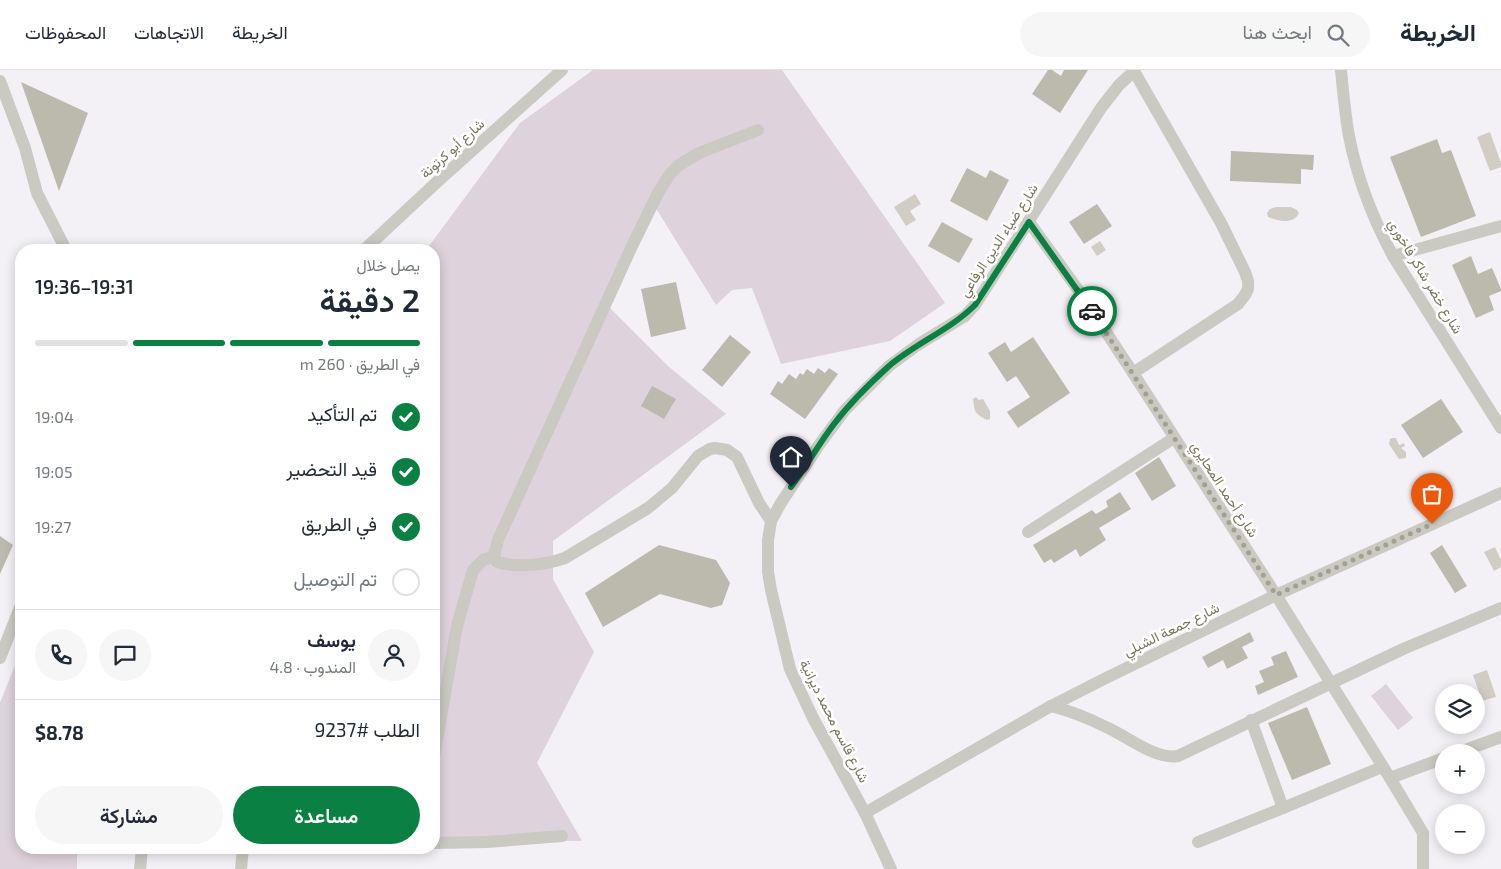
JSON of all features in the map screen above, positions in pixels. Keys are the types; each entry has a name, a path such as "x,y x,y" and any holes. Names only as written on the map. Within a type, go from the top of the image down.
{"street":[{"path":"1132,372 1238,304 1245,296 1248,281 1220,223 1134,70"},
{"name":"شارع ضياء الدين الرفاعي","path":"772,522 781,503 819,445 845,410 889,366 919,344 965,316 975,305 1101,108 1134,70"},
{"name":"شارع خضر شاكر فاخوري","path":"1341,70 1349,137 1358,171 1380,230 1393,256 1501,428"},
{"name":"شارع أبو كرتونة","path":"370,244 555,72"},
{"path":"0,81 25,148 36,193 63,244"},
{"path":"758,130 698,153 670,174 658,193 628,254 498,540 494,556 497,562 505,564 543,564 565,558 648,508 672,488 698,456 715,448 727,450 737,457 759,503 772,522"},
{"name":"شارع أحمد المحايري","path":"1029,222 1074,284 1276,595 1423,833 1423,869"},
{"path":"1393,256 1501,226"},
{"path":"1028,532 1174,438"},
{"name":"شارع جمعة الشبلي","path":"865,813 1051,706 1190,635 1501,493"},
{"name":"شارع قاسم محمد ديرانية","path":"772,522 768,540 768,572 776,617 790,669 865,813 891,869"},
{"path":"440,724 458,626 473,570 483,560 494,556"},
{"path":"1051,706 1068,710 1108,727 1157,754 1167,757 1178,756 1331,682 1349,676 1432,636 1501,608"},
{"path":"0,658 15,620"},
{"path":"1251,720 1283,808"},
{"path":"1482,744 1501,737"},
{"path":"1198,842 1283,808 1386,773 1435,760"},
{"path":"440,843 506,841 562,836"},
{"path":"140,869 141,854"},
{"path":"241,869 242,854"}],"shaded area":[{"path":"593,70 782,70 945,303 890,341 781,364 752,288 732,290 716,305 652,202 609,307 668,366 726,414 553,541 553,579 594,652 537,763 582,841 440,840 440,244 430,244 520,123"},
{"path":"1490,132 1501,167 1490,171 1477,137"},
{"path":"915,194 921,204 910,211 916,220 906,226 894,207"},
{"path":"1291,207 1299,213 1297,217 1289,221 1280,221 1268,217 1267,213 1270,209"},
{"path":"1100,241 1106,250 1097,256 1091,247"},
{"path":"976,397 979,400 983,399 990,411 990,419 987,420 976,412 973,399"},
{"path":"1392,438 1396,438 1399,445 1404,443 1405,446 1401,448 1406,452 1406,458 1399,459 1389,444"},
{"path":"1495,547 1501,560 1501,567 1494,571 1484,552"},
{"path":"15,665 15,854 77,854 77,869 0,869 0,703"},
{"path":"1487,670 1496,697 1485,700 1485,684 1476,684 1473,675"},
{"path":"1386,684 1413,718 1398,730 1371,696"}],"building":[{"path":"1048,70 1052,70 1061,76 1064,70 1088,70 1060,113 1032,94"},
{"path":"21,82 88,113 59,191"},
{"path":"1437,139 1442,153 1451,150 1476,216 1421,237 1390,157"},
{"path":"1231,151 1314,155 1313,170 1301,169 1301,184 1230,181"},
{"path":"967,168 986,178 990,170 1009,180 987,221 950,201"},
{"path":"1097,204 1112,226 1084,244 1069,222"},
{"path":"942,222 973,239 959,263 928,246"},
{"path":"1471,256 1478,274 1492,268 1501,289 1501,291 1489,296 1494,310 1476,318 1452,265"},
{"path":"676,282 686,329 651,337 641,289"},
{"path":"730,335 751,352 722,387 702,370"},
{"path":"1033,337 1070,393 1018,428 1007,412 1030,397 1016,376 1007,382 988,353 1005,342 1011,352"},
{"path":"818,368 825,373 829,368 838,374 805,419 770,394 778,381 782,384 789,374 796,379 800,373 803,375 807,369 814,374"},
{"path":"652,386 676,399 664,419 641,406"},
{"path":"1441,399 1463,432 1423,458 1401,425"},
{"path":"1159,457 1176,486 1152,501 1135,473"},
{"path":"1120,492 1131,509 1099,528 1106,540 1080,557 1076,549 1054,563 1051,559 1044,563 1033,545 1092,510 1096,514 1108,507 1106,501"},
{"path":"0,536 13,545 0,574"},
{"path":"659,545 716,560 730,583 722,605 711,608 660,594 603,627 585,593"},
{"path":"1442,545 1467,586 1455,593 1430,553"},
{"path":"1250,632 1254,641 1242,647 1248,658 1227,669 1223,660 1208,668 1202,657"},
{"path":"1286,651 1298,677 1258,695 1255,686 1264,682 1259,671 1274,665 1271,657"},
{"path":"1307,707 1331,764 1292,780 1268,723"}],"way so far":[{"path":"1092,311 1276,595 1432,524"}],"route":[{"path":"791,487 832,426 872,382 904,354 965,316 975,305 1029,222 1092,311"}]}
